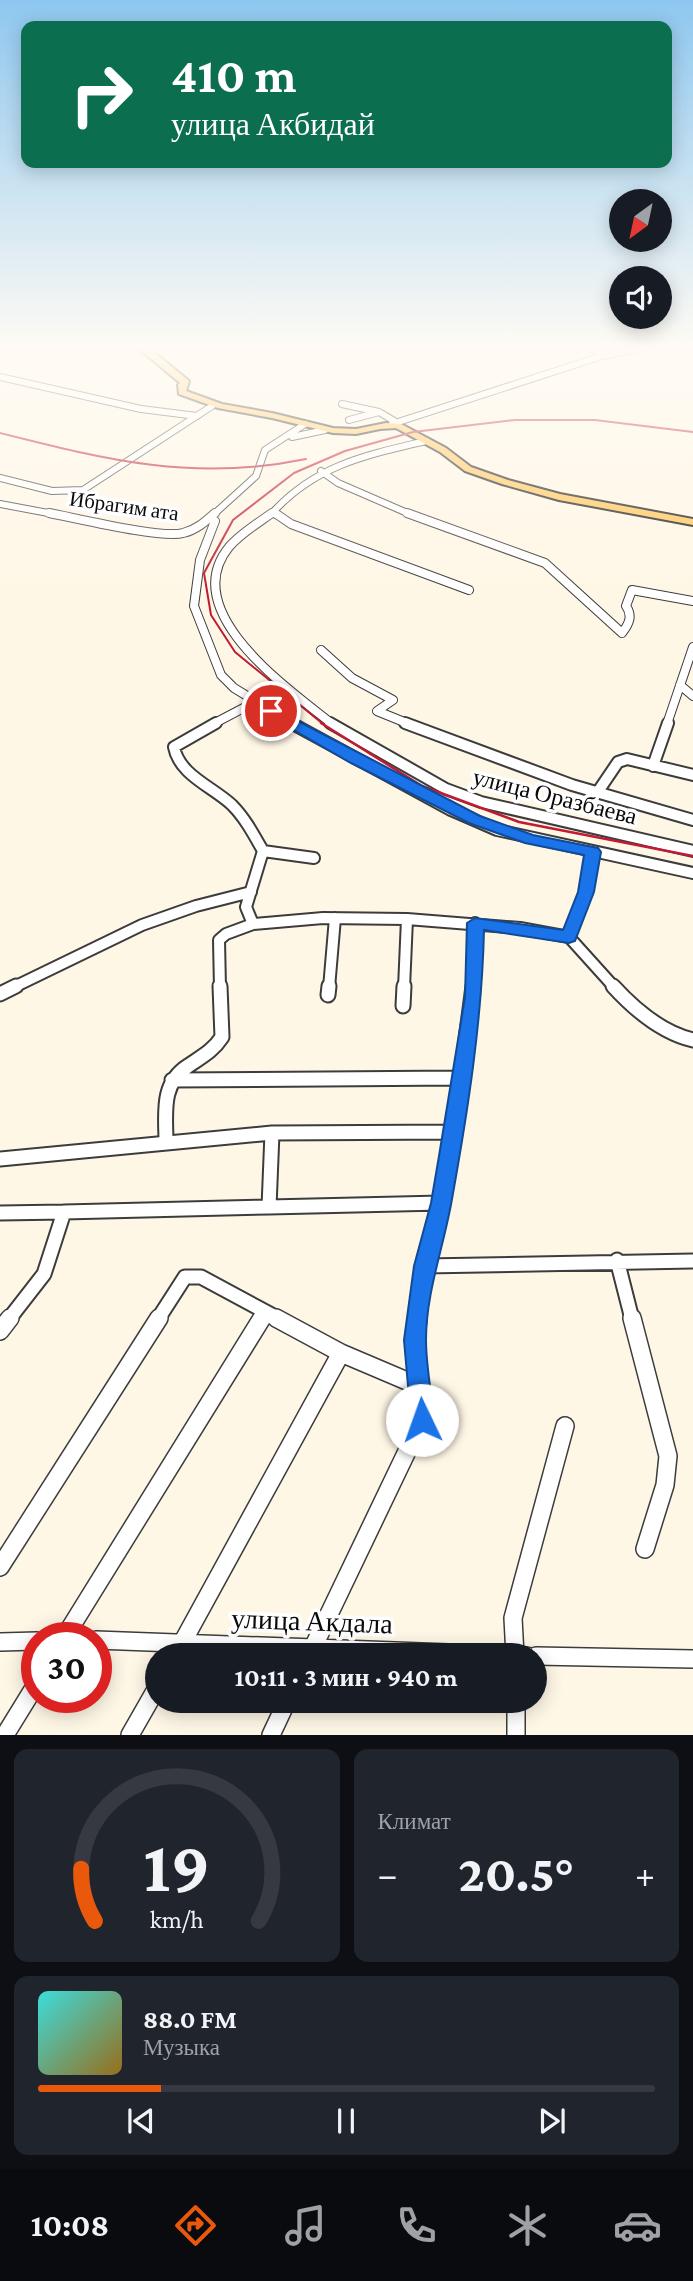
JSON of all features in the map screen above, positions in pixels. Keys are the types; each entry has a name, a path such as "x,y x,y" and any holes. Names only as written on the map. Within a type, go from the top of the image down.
{"main road":[{"path":"318,428 359,432 375,428"},
{"path":"405,428 468,469 505,482 559,497 693,522"}],"street":[{"path":"0,478 53,492 68,494 83,490 179,428"},
{"name":"Ибрагим ата","path":"0,504 160,533 181,534 211,518 256,477 265,450 300,428"},
{"path":"286,438 325,430"},
{"name":"улица Оразбаева","path":"426,441 345,460 321,471 301,485 274,511 244,532 221,558 217,577 221,616 258,664 338,729 446,789 481,802 693,851"},
{"path":"321,471 338,483 396,509 545,563 622,633 629,624 630,612 626,606 632,590 693,601"},
{"path":"274,511 290,524 469,590"},
{"path":"211,518 215,521 200,560 194,606 221,675 255,702 314,737 451,810 497,830 693,873"},
{"path":"653,766 693,647"},
{"name":"улица Оразбаева","path":"321,650 352,678 393,700 377,710 511,766 628,804 693,820"},
{"path":"680,685 693,696"},
{"path":"253,924 246,907 263,851 251,828 230,803 182,765 173,752 180,742 255,702"},
{"path":"597,793 618,762 627,759 693,775"},
{"path":"263,851 314,859"},
{"path":"569,937 586,892 593,852"},
{"path":"0,994 142,925 196,906 251,892"},
{"path":"166,1143 168,1090 172,1080 218,1045 222,1037 219,940 226,934 253,924 329,918 407,919 520,928 569,937 623,997 673,1035 693,1040"},
{"path":"328,995 329,918"},
{"path":"403,1006 407,919"},
{"path":"315,1643 422,1420 415,1340 425,1266 441,1203 473,997 475,923"},
{"path":"172,1080 460,1078"},
{"path":"0,1159 272,1133 453,1132"},
{"path":"269,1208 272,1133"},
{"path":"0,1213 441,1203"},
{"path":"0,1331 44,1274 64,1212"},
{"path":"425,1266 617,1260 693,1261"},
{"path":"617,1260 668,1456 665,1485 645,1549"},
{"path":"0,1567 185,1277 201,1277 341,1353 421,1387"},
{"path":"74,1622 265,1312"},
{"path":"182,1643 341,1353"},
{"path":"514,1643 513,1618 565,1426"},
{"path":"0,1642 21,1641"},
{"name":"улица Акдала","path":"112,1642 145,1645"},
{"path":"547,1656 693,1659"},
{"path":"5,1735 21,1709"},
{"path":"130,1735 145,1709"},
{"path":"271,1735 281,1713"},
{"path":"516,1713 516,1735"}],"railway":[{"path":"323,724 235,652 211,615 204,573 233,520 294,473 345,451 413,432 447,428"},
{"path":"660,428 693,432"},
{"path":"0,433 77,452 152,465 226,468 265,466 306,459"},
{"path":"321,723 422,786 519,822 693,856"}],"route":[{"path":"271,711 451,810 497,830 593,852 586,892 569,937 475,923 473,997 449,1156 441,1203 425,1266 415,1340 422,1420"}]}
